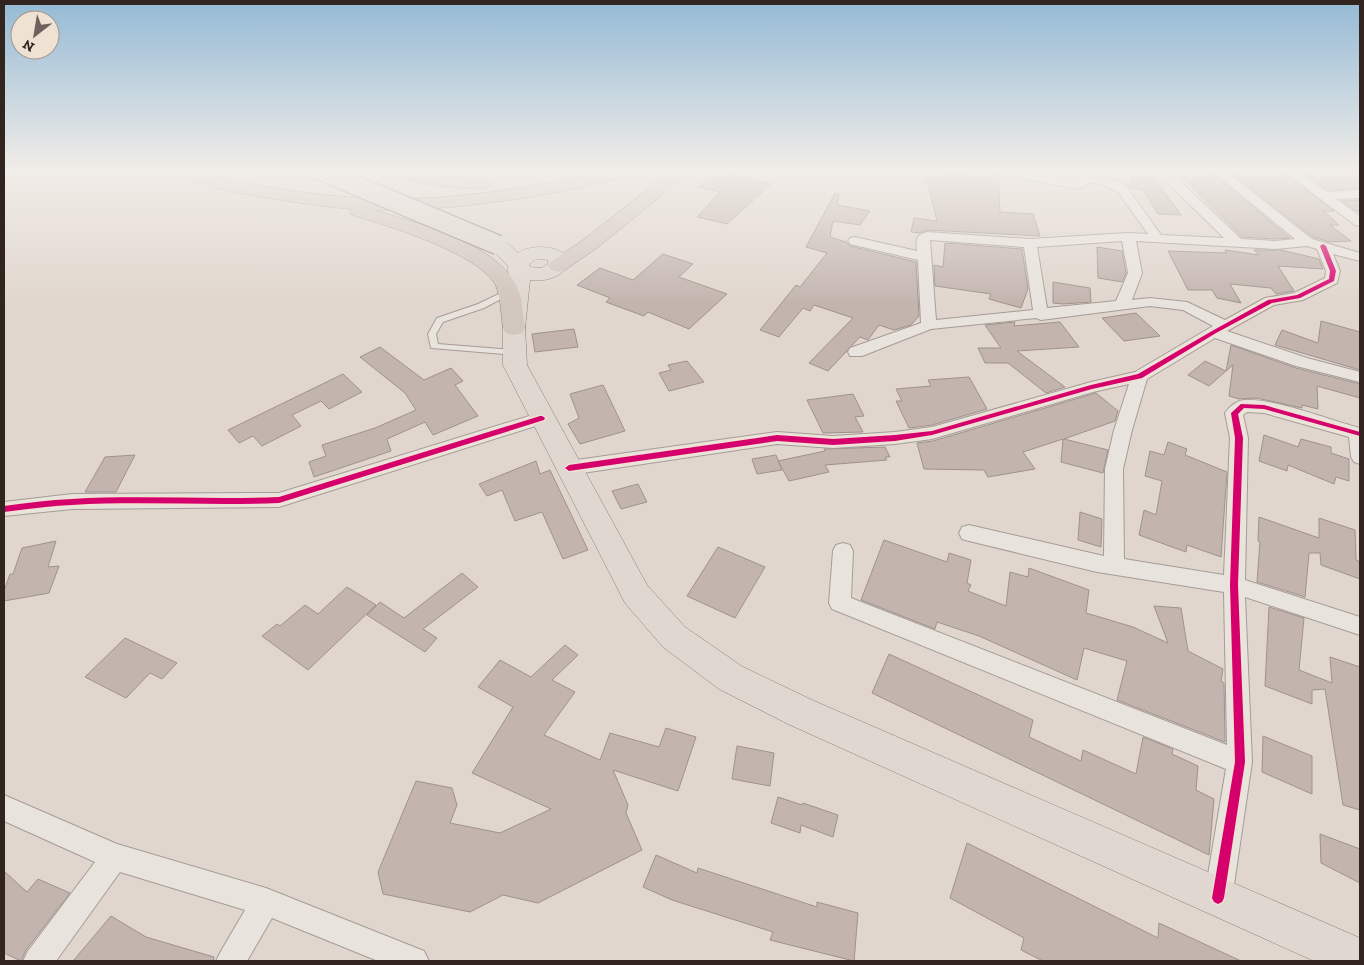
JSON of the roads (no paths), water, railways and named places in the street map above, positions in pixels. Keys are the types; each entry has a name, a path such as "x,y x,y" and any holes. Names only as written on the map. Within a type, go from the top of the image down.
{"highway":[{"path":"368,214 389,220 468,252 495,270 505,283 514,290"},
{"path":"551,264 590,244 628,214"}],"main road":[{"path":"424,214 498,245 551,264"},
{"path":"498,245 518,264"},
{"path":"551,264 528,255 518,264 514,290 514,365 636,594 674,637 731,678 800,712 1218,898 1308,950 1360,960"},
{"path":"514,341 551,264"}],"street":[{"path":"1140,214 1157,238"},
{"path":"1208,214 1237,242"},
{"path":"569,468 777,438 833,442 895,438 932,433 1090,387 1140,376 1270,302 1298,297 1332,280 1333,271 1315,244 1275,214"},
{"path":"1349,214 1360,222"},
{"path":"929,325 923,238 927,236 1030,243 1157,238 1275,245 1315,244 1360,257"},
{"path":"1122,305 1135,273 1128,238"},
{"path":"855,241 924,257"},
{"path":"1030,243 1041,314"},
{"path":"856,352 929,325 1150,302 1187,306 1220,329 1302,362 1360,377"},
{"path":"1114,566 1114,469 1123,430 1140,376"},
{"path":"1218,898 1240,762 1234,586 1239,438 1234,413 1243,406 1264,407 1359,433 1360,457"},
{"path":"4,508 38,503 106,500 240,502 278,500 542,418"},
{"path":"969,533 1096,564 1234,586 1360,626"},
{"path":"843,551 840,603 1240,762"},
{"path":"4,808 115,858 266,902 412,961"},
{"path":"38,961 115,858"},
{"path":"231,961 266,902"}],"lane":[{"path":"514,290 481,306 440,320 432,334 434,346 514,341"}]}
